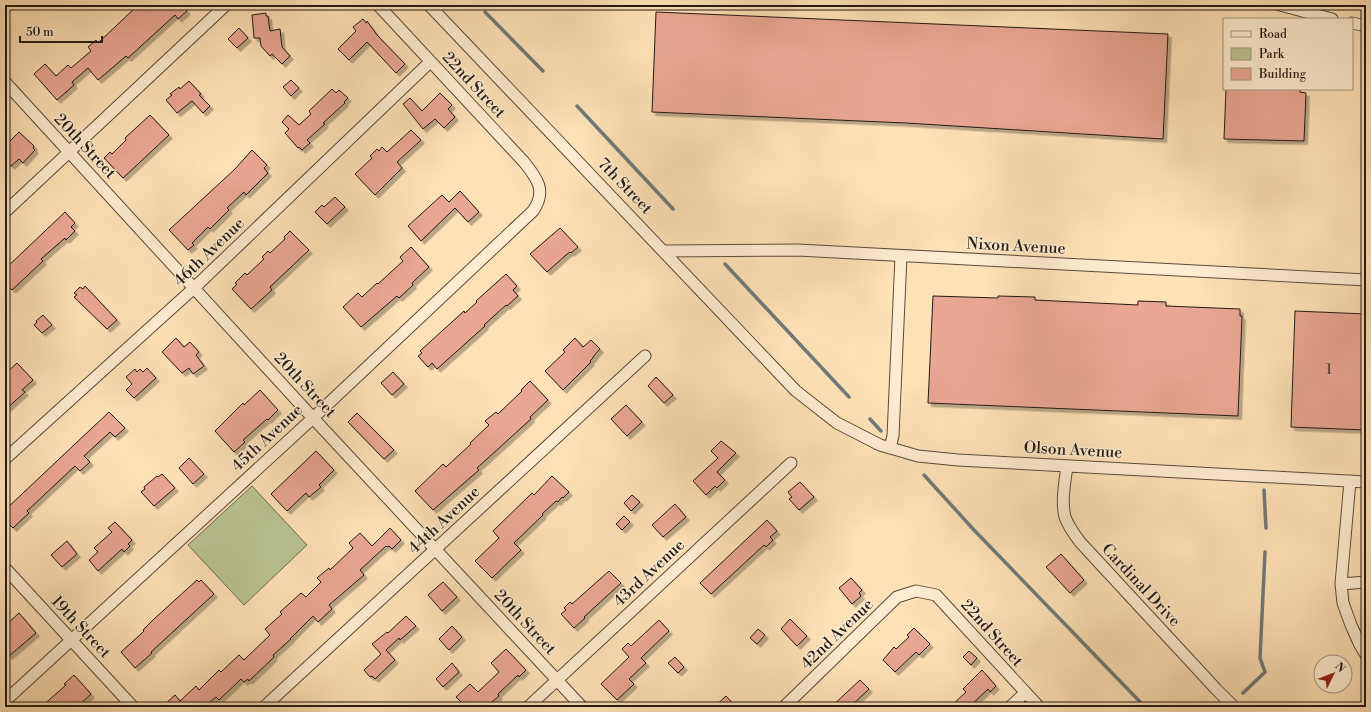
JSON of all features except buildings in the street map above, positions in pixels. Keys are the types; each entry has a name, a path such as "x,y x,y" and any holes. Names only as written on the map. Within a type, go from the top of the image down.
{"street":[{"path":"5,212 226,5"},
{"name":"22nd Street","path":"378,5 524,162 538,183 540,192"},
{"name":"7th Street","path":"429,5 796,391"},
{"path":"1280,5 1328,18"},
{"path":"1353,24 1366,26"},
{"name":"46th Avenue","path":"5,460 194,288 430,62"},
{"name":"20th Street","path":"5,82 313,418 582,707"},
{"name":"45th Avenue","path":"5,701 313,418 533,211 540,198 540,192"},
{"name":"Nixon Avenue","path":"664,251 798,250 1366,280"},
{"path":"890,448 893,436 901,256"},
{"name":"44th Avenue","path":"264,707 645,356"},
{"name":"Olson Avenue","path":"796,391 837,423 880,445 918,456 958,460 1366,482"},
{"name":"43rd Avenue","path":"528,707 791,463"},
{"name":"Cardinal Drive","path":"1066,466 1063,502 1065,517 1080,542 1234,707"},
{"path":"1350,481 1341,584 1343,603 1360,645 1366,655"},
{"name":"19th Street","path":"5,568 133,707"},
{"path":"1341,584 1366,582"},
{"name":"22nd Street","path":"916,591 936,595 1039,707"},
{"name":"42nd Avenue","path":"790,705 898,597 916,591"},
{"path":"1010,707 1025,693"}],"green space":[{"path":"252,486 307,545 244,605 188,545"}],"waterway":[{"path":"485,12 543,71"},
{"path":"577,106 673,209"},
{"path":"725,264 849,397"},
{"path":"870,419 881,431"},
{"path":"924,475 974,530 1145,707"},
{"path":"1264,490 1266,528"},
{"path":"1243,693 1265,672 1260,658 1265,552"}]}
